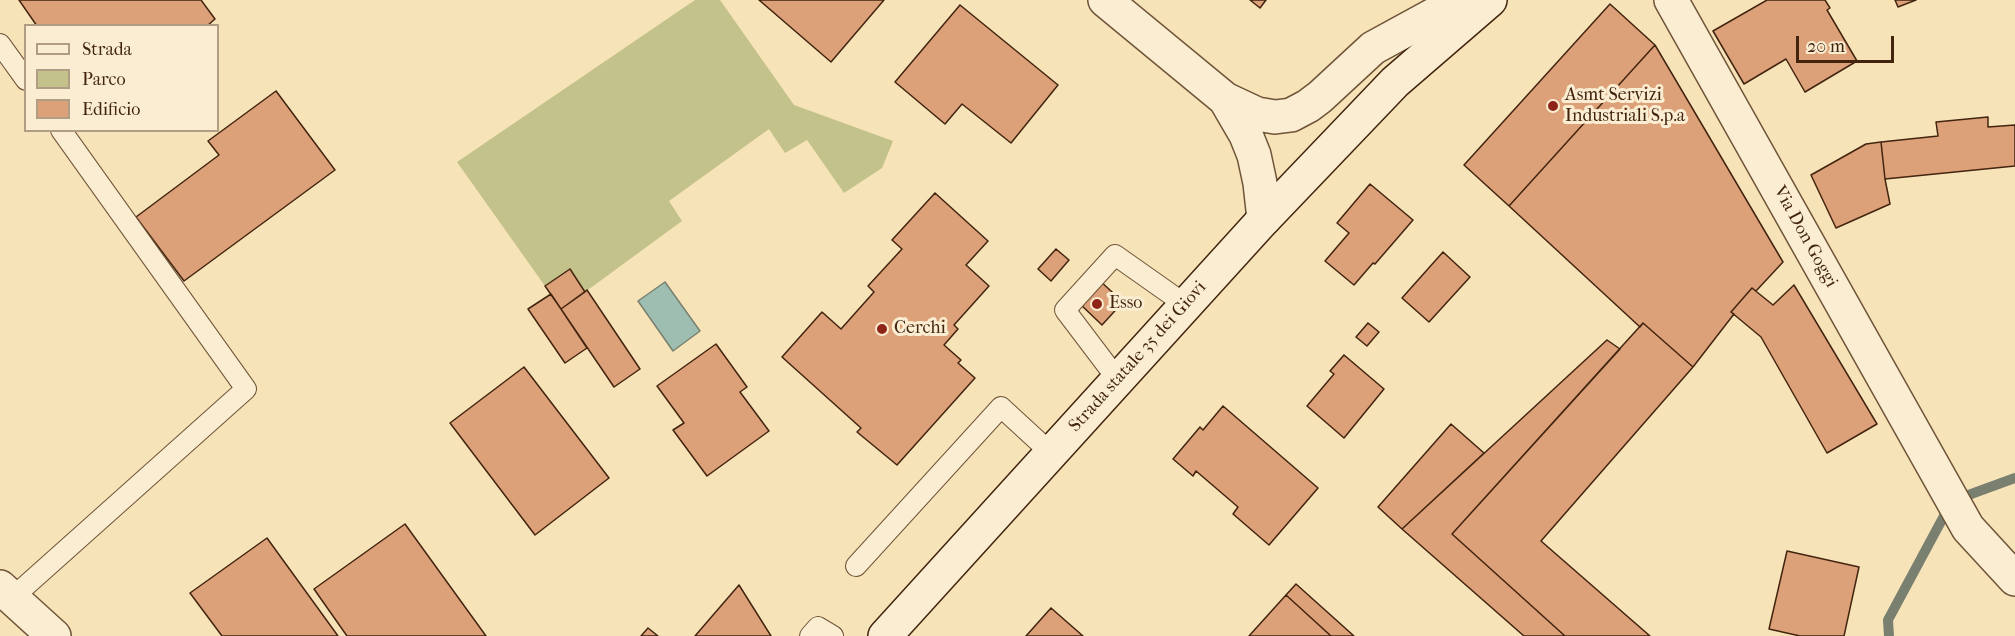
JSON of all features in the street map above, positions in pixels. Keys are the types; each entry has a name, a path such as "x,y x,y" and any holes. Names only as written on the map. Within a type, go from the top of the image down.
{"street":[{"path":"1105,0 1225,99 1257,114 1275,117 1291,115 1320,97 1373,48 1453,3"},
{"name":"Strada statale 35 dei Giovi","path":"885,636 1264,219 1395,82 1490,0"},
{"name":"Via Don Goggi","path":"1671,0 1968,528 2015,579"},
{"name":"Strada statale 35 dei Giovi","path":"1395,82 1453,3"},
{"path":"1225,99 1246,135 1254,155 1264,219"},
{"path":"6,593 54,636"}],"lane":[{"path":"0,44 24,77"},
{"path":"6,593 246,389 62,132"},
{"path":"1118,380 1065,310 1108,262 1115,255 1186,305"},
{"path":"856,566 1001,407 1051,453"},
{"path":"810,636 818,627 833,636"}],"green space":[{"path":"695,0 720,0 794,105 893,141 882,168 844,193 807,140 785,153 769,129 669,201 682,221 585,292 570,269 545,286 457,162"}],"shaded area":[{"path":"665,282 700,331 673,351 638,301"}],"building":[{"path":"19,0 201,0 215,19 209,24 36,24"},
{"path":"759,0 884,0 831,62"},
{"path":"1250,0 1266,0 1260,8"},
{"path":"1767,0 1825,0 1830,8 1827,10 1857,61 1805,92 1786,59 1744,84 1713,31"},
{"path":"1895,0 1916,0 1898,7"},
{"path":"1610,4 1655,45 1509,206 1464,165"},
{"path":"960,5 1058,85 1011,143 962,104 945,124 895,82"},
{"path":"1655,45 1783,262 1756,291 1752,288 1731,312 1734,314 1693,367 1643,323 1640,327 1509,206"},
{"path":"276,91 335,170 184,281 136,217 219,155 208,141"},
{"path":"1988,117 1988,127 2015,125 2015,166 1885,179 1881,142 1938,136 1936,122"},
{"path":"1881,142 1890,204 1836,228 1811,175 1866,144"},
{"path":"1370,184 1413,220 1354,285 1325,261 1349,233 1337,223"},
{"name":"Cerchi","path":"935,193 988,241 966,265 989,286 954,325 958,329 944,345 961,360 958,363 975,378 897,465 857,432 861,428 782,357 822,312 841,329 874,292 868,286 902,249 892,240"},
{"path":"1056,249 1069,260 1051,281 1038,269"},
{"path":"1443,252 1470,277 1429,322 1402,298"},
{"path":"570,269 585,292 561,309 545,286"},
{"path":"1099,280 1123,302 1102,325 1079,303"},
{"path":"1794,285 1877,424 1827,453 1761,337 1731,312 1752,288 1773,305"},
{"path":"587,290 640,369 614,387 561,309"},
{"path":"551,294 587,348 565,363 528,309"},
{"path":"1368,323 1379,332 1367,346 1356,337"},
{"path":"1643,323 1693,367 1541,541 1650,636 1565,636 1452,534"},
{"path":"1607,340 1620,349 1452,534 1565,636 1524,636 1402,529"},
{"path":"716,344 747,387 740,392 769,431 707,476 673,430 684,423 657,386"},
{"path":"1344,355 1384,389 1344,438 1307,406 1334,374 1330,371"},
{"path":"524,367 609,478 535,535 450,423"},
{"path":"1223,406 1318,488 1269,545 1233,514 1238,507 1196,471 1193,476 1173,459 1200,427 1203,430"},
{"path":"1451,424 1484,453 1402,529 1378,507"},
{"path":"405,524 486,636 347,636 314,589"},
{"path":"267,538 338,636 222,636 190,593"},
{"path":"1787,551 1859,567 1844,636 1800,636 1769,629"},
{"path":"1296,584 1354,636 1331,636 1286,595"},
{"path":"739,585 771,636 695,636"},
{"path":"1286,595 1331,636 1249,636"},
{"path":"1051,608 1083,636 1026,636"},
{"path":"648,628 658,636 641,636"}],"waterway":[{"path":"1889,636 1888,620 1952,501 2015,478"}],"place":[{"name":"Asmt Servizi Industriali S.p.a","path":"1553,106"},
{"name":"Esso","path":"1097,304"},
{"name":"Cerchi","path":"882,329"}]}
